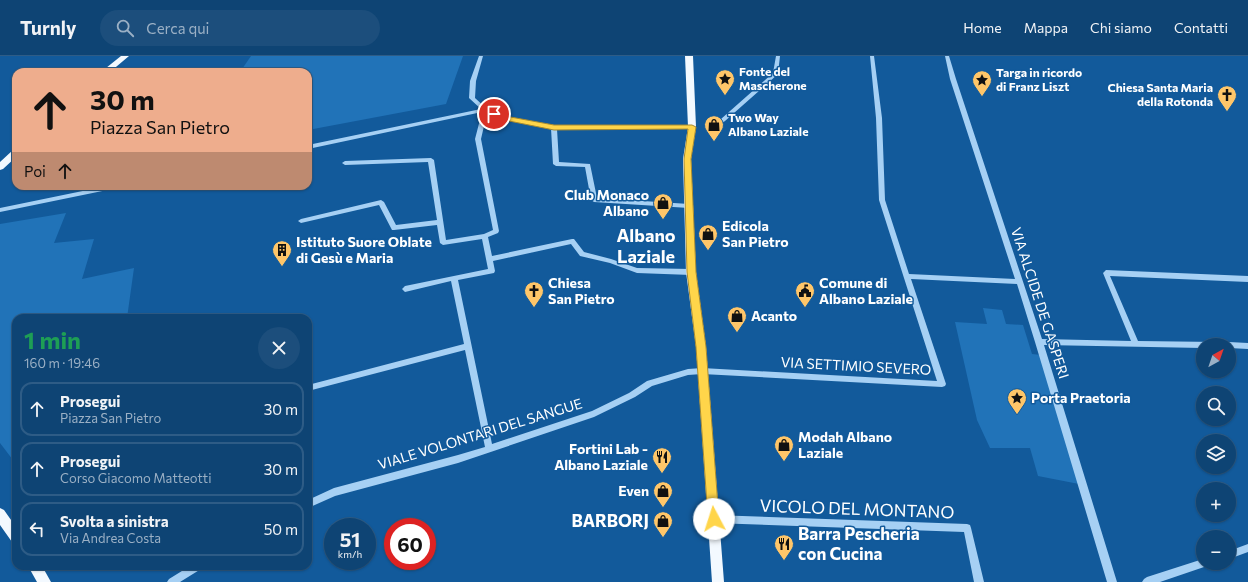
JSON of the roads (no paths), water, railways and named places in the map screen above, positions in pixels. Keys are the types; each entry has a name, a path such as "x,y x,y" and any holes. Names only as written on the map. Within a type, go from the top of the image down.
{"main road":[{"path":"110,68 125,56"},
{"path":"689,56 692,127 687,159 691,272 701,347 718,582"},
{"path":"0,166 12,156"},
{"path":"0,514 12,532"},
{"path":"37,570 45,582"}],"street":[{"path":"481,56 473,80 472,98 485,110 504,118 554,127 692,127"},
{"path":"711,128 723,120 776,73 778,56"},
{"path":"872,56 879,118 882,166 882,200 886,206 887,217 906,276 1020,282"},
{"name":"VIA ALCIDE DE GASPERI","path":"947,56 953,79 1039,342 1112,582"},
{"path":"312,146 485,110"},
{"path":"345,163 431,160 443,243 485,236 496,231 478,139 485,110"},
{"path":"554,127 556,164 588,165 594,200 689,206"},
{"path":"0,210 98,190"},
{"path":"301,221 381,202 394,228 440,222"},
{"path":"405,289 492,271 485,236"},
{"path":"490,258 572,241 582,254 611,261 638,270 691,272"},
{"path":"1135,342 1106,272 1248,279"},
{"name":"VIA SETTIMIO SEVERO","path":"702,371 942,384 906,276"},
{"path":"454,278 489,449"},
{"path":"1039,342 1135,342 1196,344"},
{"path":"1236,345 1248,346"},
{"path":"312,387 468,346"},
{"name":"VIALE VOLONTARI DEL SANGUE","path":"312,502 334,492 489,449 594,414 650,383 688,372 702,371"},
{"name":"VICOLO DEL MONTANO","path":"714,519 967,528 979,582"},
{"path":"1236,552 1248,548"},
{"path":"1147,582 1196,566"},
{"path":"172,582 192,570"}],"place":[{"name":"Fonte del Mascherone","path":"725,96"},
{"name":"Targa in ricordo di Franz Liszt","path":"982,97"},
{"name":"Chiesa Santa Maria della Rotonda","path":"1227,112"},
{"name":"Two Way Albano Laziale","path":"714,142"},
{"name":"Club Monaco Albano","path":"663,220"},
{"name":"Edicola San Pietro","path":"708,251"},
{"name":"Istituto Suore Oblate di Gesù e Maria","path":"282,267"},
{"name":"Chiesa San Pietro","path":"534,308"},
{"name":"Comune di Albano Laziale","path":"805,308"},
{"name":"Acanto","path":"737,333"},
{"name":"Porta Praetoria","path":"1017,415"},
{"name":"Modah Albano Laziale","path":"784,462"},
{"name":"Fortini Lab - Albano Laziale","path":"662,474"},
{"name":"Even","path":"663,508"},
{"name":"BARBORJ","path":"663,538"},
{"name":"Barra Pescheria con Cucina","path":"784,561"}],"district":[{"name":"Albano Laziale","path":"646,246"}]}
